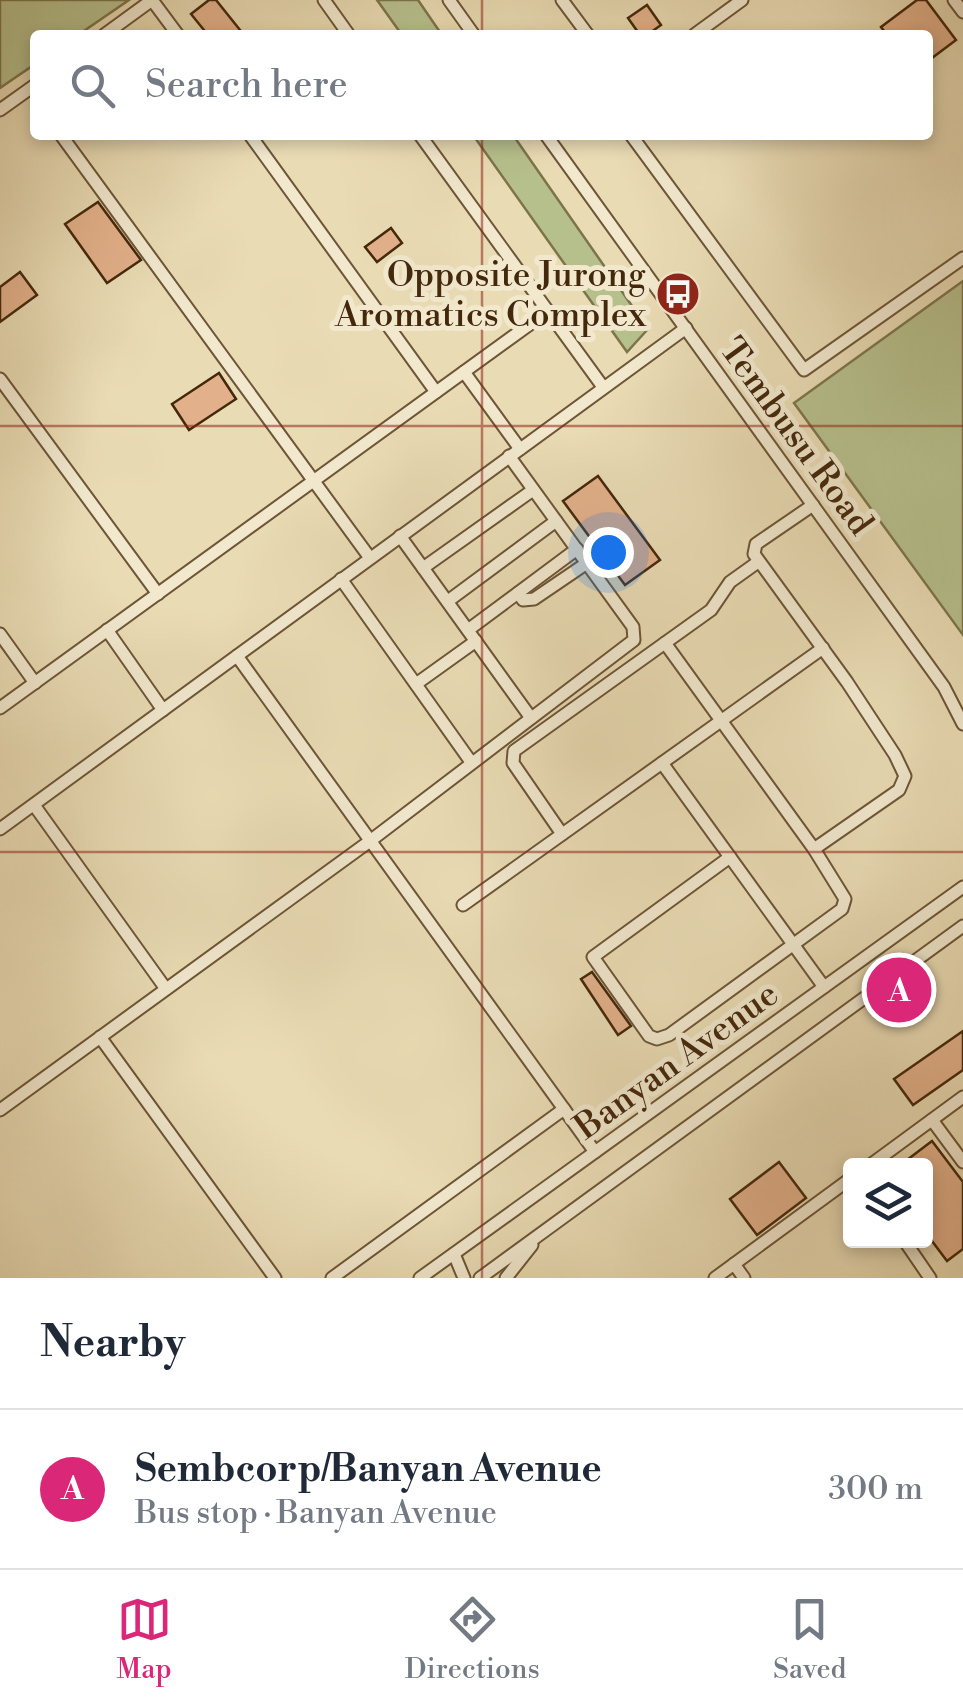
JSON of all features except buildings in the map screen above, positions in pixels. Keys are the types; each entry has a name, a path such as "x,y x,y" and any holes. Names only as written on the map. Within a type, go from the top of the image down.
{"street":[{"path":"111,30 152,0 174,30"},
{"path":"324,0 345,30"},
{"path":"449,0 470,30"},
{"path":"562,0 584,30"},
{"path":"701,30 742,0"},
{"path":"954,0 963,12"},
{"path":"0,110 30,92"},
{"path":"65,140 370,558"},
{"path":"254,140 436,392"},
{"path":"424,140 604,387"},
{"name":"Tembusu Road","path":"554,140 944,687 963,724"},
{"path":"635,140 804,370 963,258"},
{"path":"0,708 548,310"},
{"path":"0,829 686,328"},
{"path":"0,1110 370,841 634,640 633,627 533,490 464,372"},
{"path":"0,378 158,594"},
{"path":"423,568 533,490"},
{"path":"813,504 756,544 754,554 895,755 905,782 814,849"},
{"path":"448,601 556,521"},
{"path":"400,536 531,718"},
{"path":"416,684 518,593 577,549"},
{"path":"562,834 513,763 514,751 711,610 730,582 758,562"},
{"path":"518,593 523,600 534,599 587,563"},
{"path":"341,579 471,762"},
{"path":"108,630 163,710"},
{"path":"0,634 36,683"},
{"path":"665,644 814,849 844,893 844,904 794,946 669,1036 657,1039 644,1032 592,957 730,858"},
{"path":"463,905 822,648"},
{"path":"237,656 595,1152"},
{"path":"662,763 824,987"},
{"path":"34,804 166,990"},
{"name":"Banyan Avenue","path":"426,1276 963,887"},
{"name":"Banyan Avenue","path":"480,1278 963,926"},
{"path":"100,1037 275,1278"},
{"path":"881,1158 963,1097"},
{"path":"332,1278 564,1109"},
{"path":"932,1120 963,1162"},
{"path":"715,1278 843,1184"},
{"path":"506,1278 537,1237"},
{"path":"909,1248 930,1278"},
{"path":"454,1254 464,1278"},
{"path":"734,1264 744,1278"}],"green space":[{"path":"0,0 129,0 85,30 30,30 30,67 0,88"},
{"path":"377,0 418,0 439,30 398,30"},
{"path":"477,140 516,140 648,329 627,352"},
{"path":"963,281 963,635 794,403"}],"place":[{"name":"Opposite Jurong Aromatics Complex","path":"678,294"},
{"name":"Sembcorp/Banyan Avenue","path":"899,990"}]}
